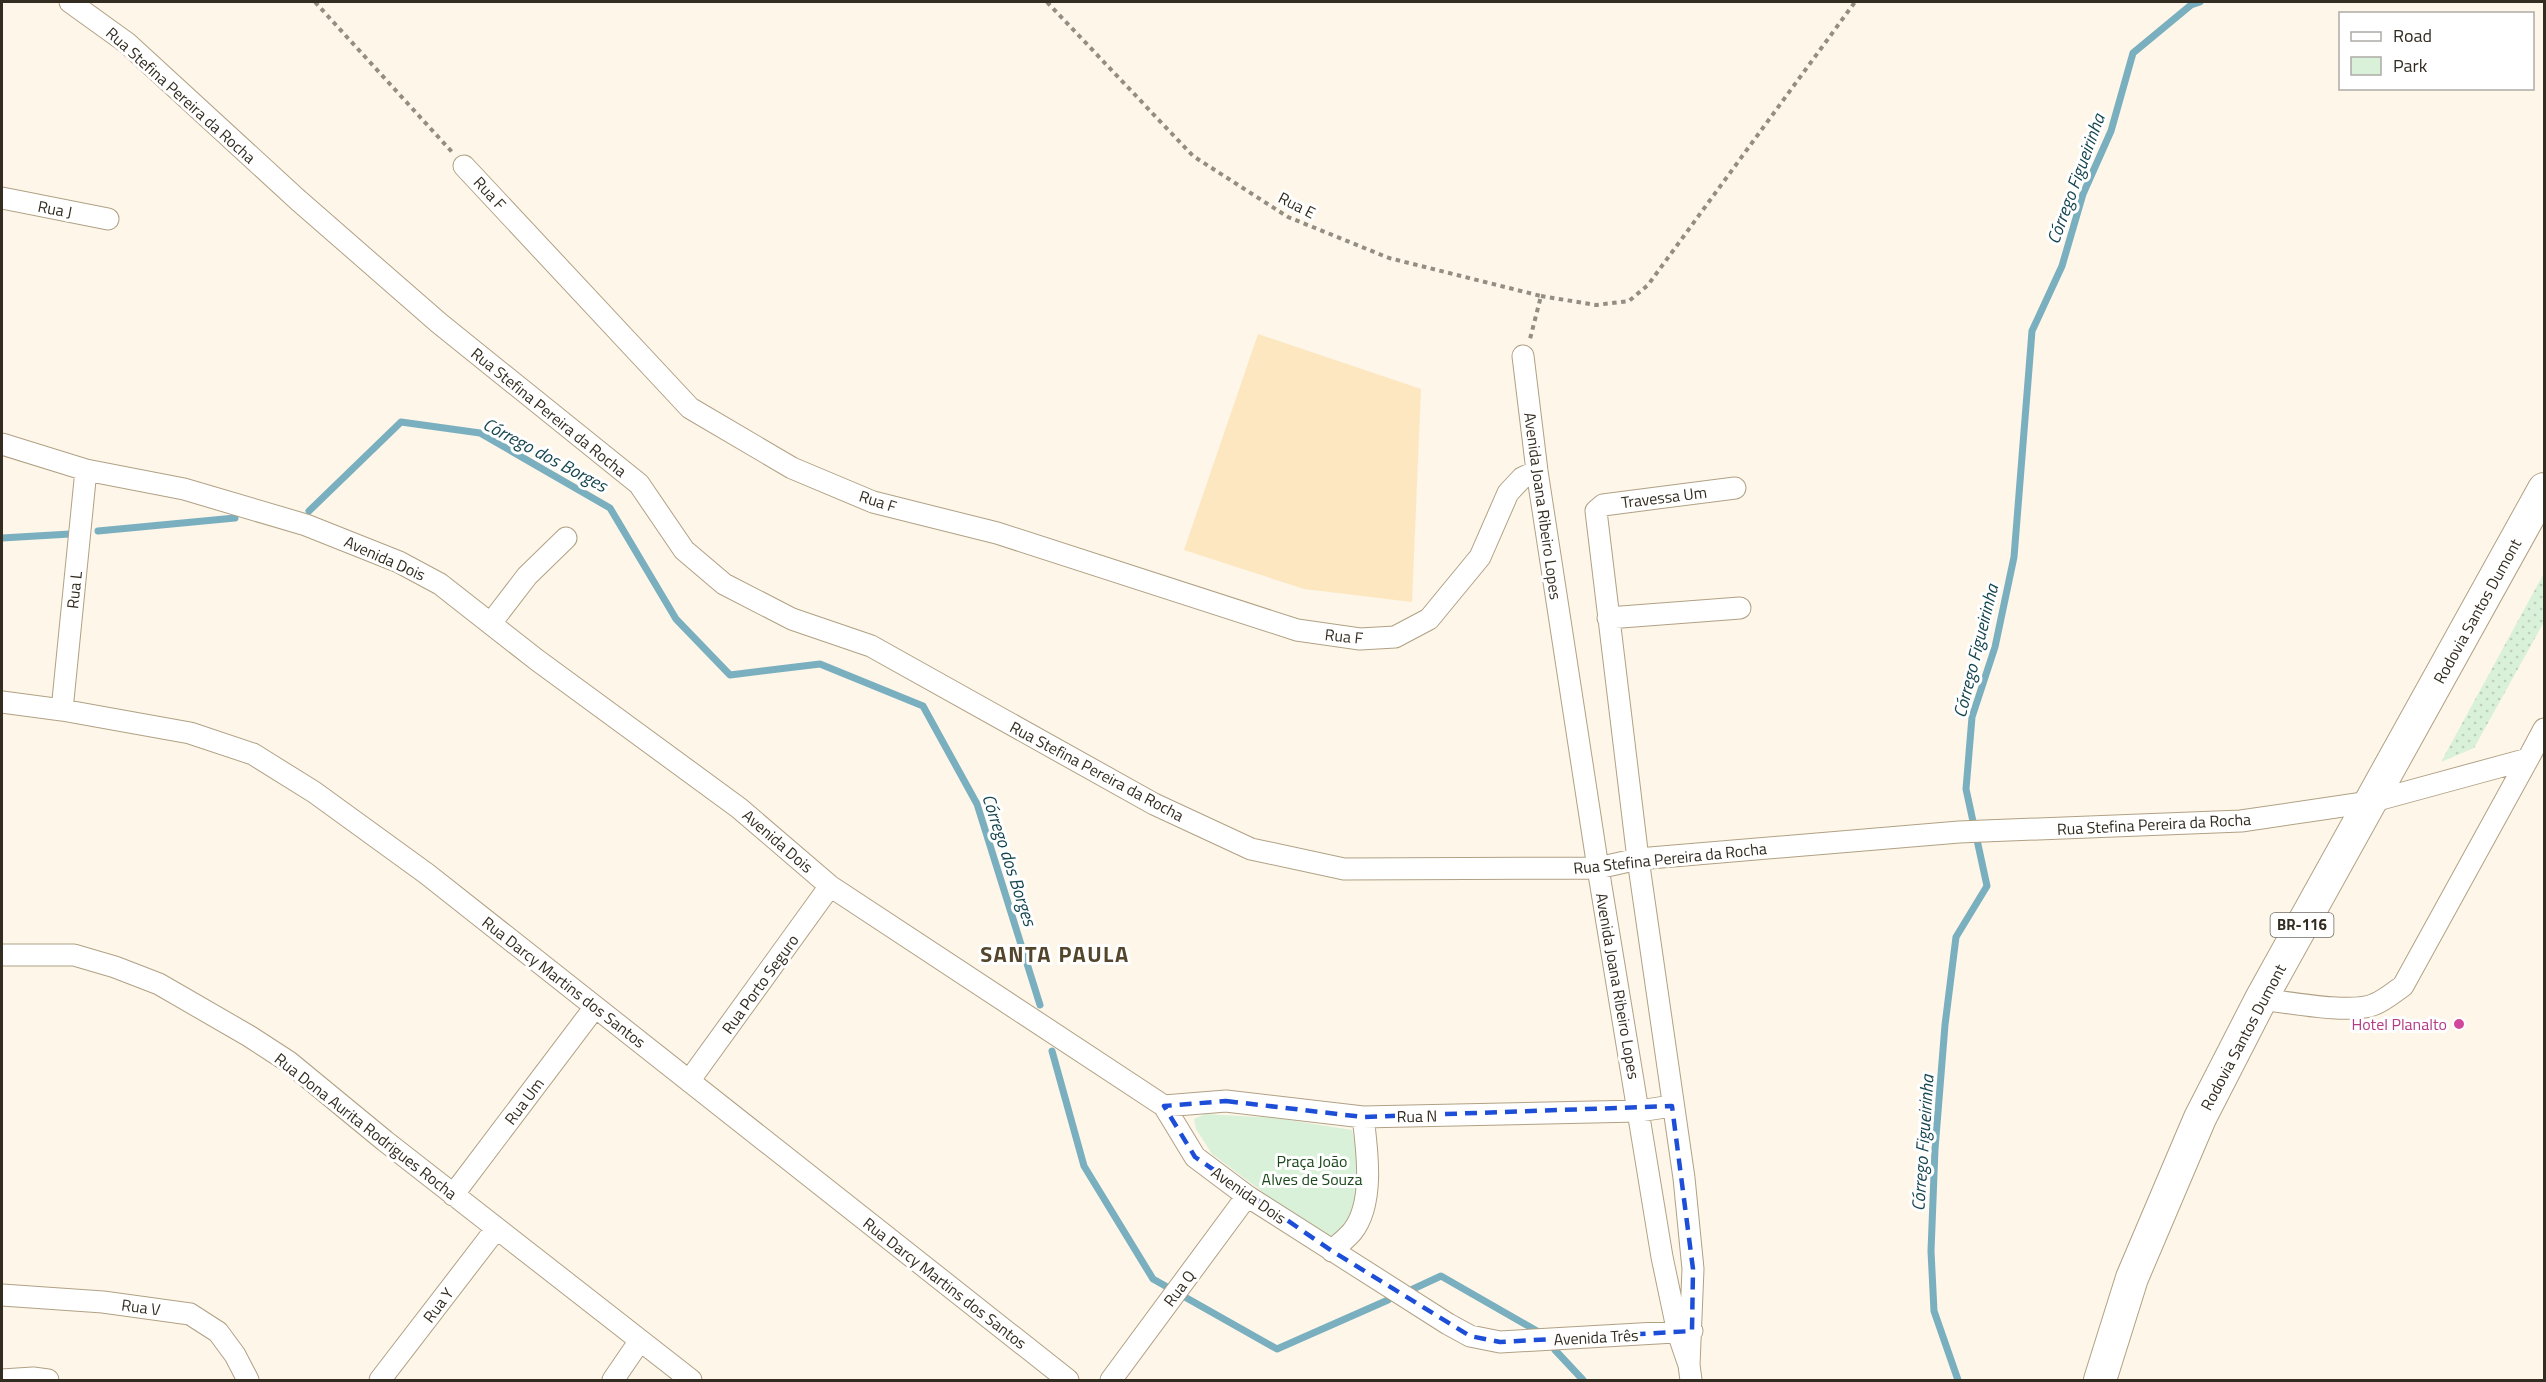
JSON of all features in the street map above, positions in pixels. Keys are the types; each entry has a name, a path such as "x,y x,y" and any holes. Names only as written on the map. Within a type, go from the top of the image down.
{"highway":[{"name":"Rodovia Santos Dumont","path":"2100,1380 2132,1278 2200,1118 2261,999 2544,489"}],"street":[{"name":"Rua Stefina Pereira da Rocha","path":"70,2 127,43 298,200 439,323 639,484 684,550 724,584 792,619 871,646 1154,804 1251,849 1344,868 1598,868 1638,859 1959,832 2241,821 2370,802 2528,759"},
{"name":"Rua F","path":"464,166 690,408 792,468 873,502 997,533 1298,630 1360,639 1383,638 1395,636 1429,619 1480,557 1508,493 1522,478 1537,471"},
{"name":"Rua J","path":"2,198 108,219"},
{"name":"Avenida Joana Ribeiro Lopes","path":"1523,356 1537,471 1598,868 1662,1257 1685,1332 1690,1372"},
{"name":"Avenida Dois","path":"2,444 86,470 184,489 306,525 399,562 440,584 537,660 739,808 830,886 1164,1106 1195,1157 1247,1196 1448,1324 1470,1336 1500,1342"},
{"name":"Rua L","path":"62,710 86,470"},
{"name":"Travessa Um","path":"1596,511 1604,505 1735,488"},
{"name":"Avenida Joana Ribeiro Lopes","path":"1596,511 1638,859 1684,1178 1694,1269 1685,1332"},
{"path":"491,623 527,576 566,538"},
{"path":"1608,618 1740,609"},
{"name":"Rua Darcy Martins dos Santos","path":"2,702 62,710 190,733 252,754 314,792 427,874 1068,1380"},
{"path":"2261,999 2340,1008 2355,1007 2374,1005 2403,986 2544,729"},
{"name":"Rua Porto Seguro","path":"689,1081 830,886"},
{"name":"Rua Dona Aurita Rodrigues Rocha","path":"2,955 74,955 115,967 159,984 249,1036 289,1062 453,1195 691,1380"},
{"name":"Rua Um","path":"453,1195 595,1007"},
{"name":"Rua N","path":"1164,1106 1226,1101 1363,1117 1639,1111 1672,1106"},
{"path":"1332,1251 1353,1231 1363,1210 1369,1160 1363,1117"},
{"name":"Rua Q","path":"1111,1380 1247,1196"},
{"name":"Rua Y","path":"380,1380 496,1229"},
{"name":"Rua V","path":"2,1295 103,1302 189,1314 218,1332 235,1355 248,1380"},
{"name":"Avenida Três","path":"1500,1342 1685,1332"},
{"path":"613,1380 639,1341"},
{"path":"2,1380 33,1378 48,1380"}],"path":[{"name":"Rua F","path":"315,2 464,166"},
{"name":"Rua E","path":"1047,2 1193,156 1288,217 1389,258 1541,296 1596,305 1629,301 1648,285 1855,2"},
{"path":"1523,356 1535,327 1541,296"}],"highlighted area":[{"path":"1226,1101 1363,1117 1672,1106 1693,1269 1692,1331 1500,1342 1470,1336 1332,1251 1195,1157 1164,1106"}],"shaded area":[{"path":"1258,334 1421,389 1412,602 1304,589 1184,550"}],"green space":[{"path":"2544,573 2544,622 2474,748 2441,762"},
{"name":"Praça João Alves de Souza","path":"1205,1114 1276,1118 1352,1130 1359,1159 1355,1215 1328,1241 1212,1154 1196,1129 1194,1119"}],"waterway":[{"name":"Córrego Figueirinha","path":"1958,1380 1934,1311 1931,1251 1935,1149 1945,1025 1956,937 1987,886 1966,789 1972,717 1995,647 2014,557 2032,331 2062,266 2083,194 2111,131 2133,53 2191,5 2200,2"},
{"name":"Córrego dos Borges","path":"309,511 401,422 480,433 610,508 676,619 730,675 820,664 923,706 977,804 1040,1005"},
{"name":"Córrego dos Borges","path":"98,531 235,518"},
{"name":"Córrego dos Borges","path":"2,538 70,534"},
{"name":"Córrego dos Borges","path":"1052,1051 1084,1166 1153,1279 1277,1349 1388,1300"},
{"name":"Córrego dos Borges","path":"1413,1289 1441,1276 1537,1331"},
{"name":"Córrego dos Borges","path":"1555,1350 1583,1380"}],"place":[{"name":"Hotel Planalto","path":"2459,1024"}],"district":[{"name":"SANTA PAULA","path":"1055,954"}]}
